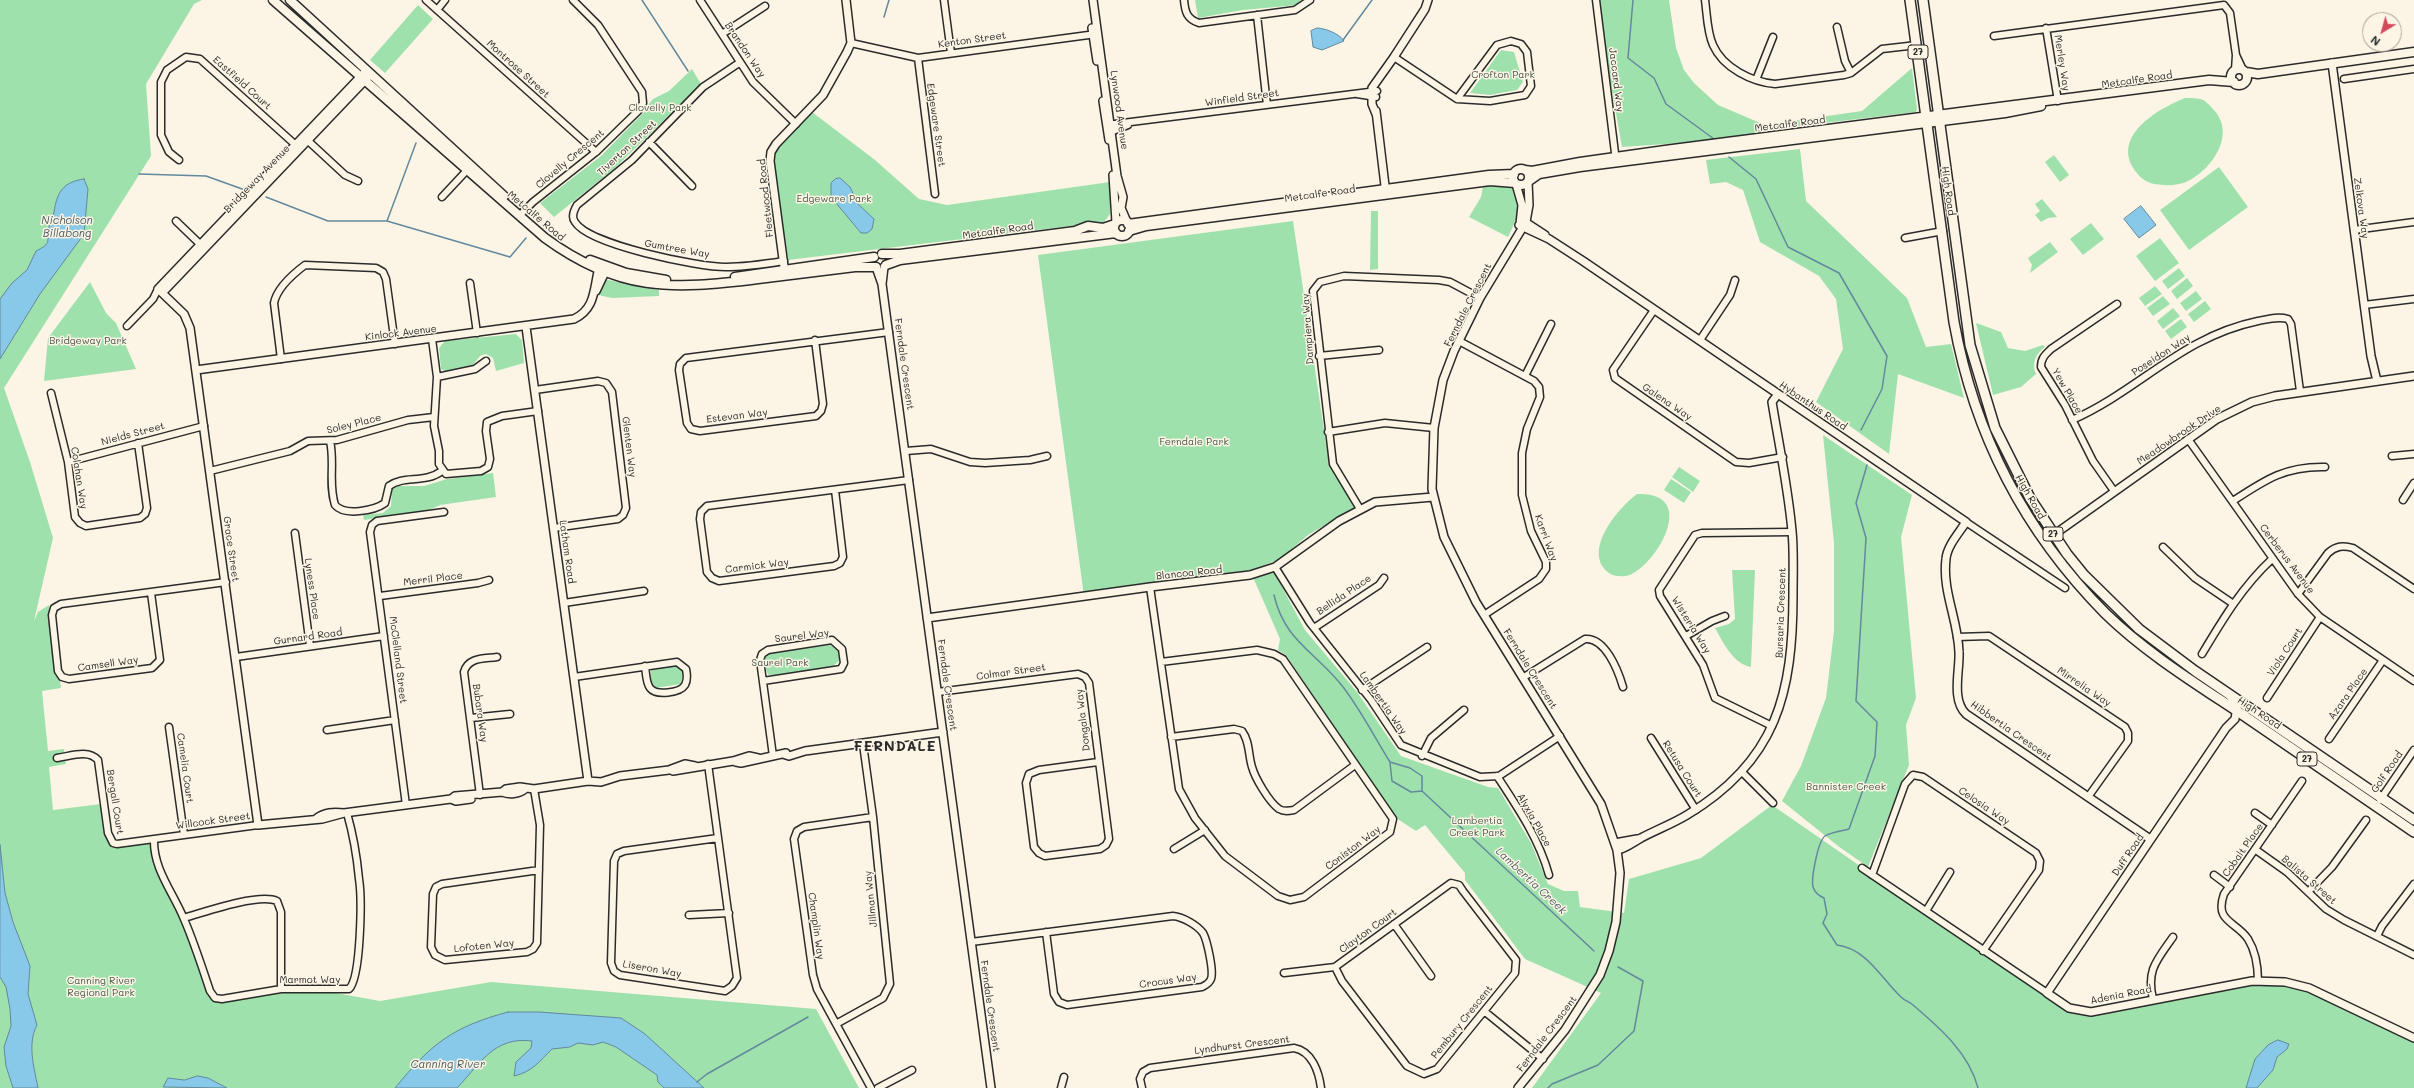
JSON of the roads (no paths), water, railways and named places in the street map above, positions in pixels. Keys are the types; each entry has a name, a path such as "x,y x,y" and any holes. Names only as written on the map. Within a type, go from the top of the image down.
{"main road":[{"name":"Metcalfe Road","path":"273,0 362,80 469,168"},
{"name":"Metcalfe Road","path":"290,0 469,168 563,252 602,268 650,284 675,287 699,287 785,273 878,255 941,252 1116,233 1123,236 1128,226"},
{"name":"High Road","path":"1910,0 1928,120 1954,322 1970,391 1999,465 2020,505 2045,542 2076,581 2111,618 2165,662 2414,832"},
{"name":"High Road","path":"1923,0 1965,315 1977,374 1995,428 2009,459 2030,498 2054,535 2084,575 2120,612 2171,654 2226,693 2414,820"},
{"name":"Metcalfe Road","path":"2332,65 2414,52"},
{"name":"Metcalfe Road","path":"1515,180 1518,170 1532,171 1928,120 2219,79 2241,73 2258,74 2414,56"},
{"name":"Metcalfe Road","path":"2219,79 2240,84 2241,73"},
{"path":"2234,82 2232,78 2241,73"},
{"name":"Metcalfe Road","path":"785,273 880,266 900,260 941,252 1076,231 1088,226 1103,228 1121,220 1128,226 1146,226 1386,193 1495,181 1515,180 1522,185 1544,173 1616,160"},
{"path":"1525,170 1529,174 1529,181"},
{"path":"1116,223 1116,233"},
{"path":"878,255 886,258 880,266 873,261 878,255"}],"street":[{"name":"Montrose Street","path":"426,0 596,152"},
{"path":"437,10 445,0"},
{"name":"Clovelly Crescent","path":"521,214 596,152 638,111 644,97 605,34 573,0"},
{"name":"Brandon Way","path":"700,0 739,63 753,82 796,124"},
{"path":"846,0 851,43"},
{"path":"944,0 951,53"},
{"name":"Lynwood Avenue","path":"1089,0 1096,34 1117,176 1123,197 1122,208 1128,226"},
{"name":"Lynwood Avenue","path":"1093,0 1096,34"},
{"path":"1184,0 1186,13 1192,20 1199,23 1295,10 1310,0"},
{"path":"1386,193 1374,94 1386,69 1425,9 1428,0"},
{"name":"Jaccard Way","path":"1596,0 1616,160"},
{"path":"1705,0 1711,40 1715,50 1737,72 1756,80 1776,84 1851,73 1882,50 1917,45"},
{"name":"Merley Way","path":"1994,36 2224,5 2230,13 2236,55 2241,73"},
{"path":"722,34 765,6"},
{"path":"1257,15 1267,105"},
{"path":"1838,27 1845,61 1851,73"},
{"name":"Merley Way","path":"2046,28 2058,101"},
{"name":"Kenton Street","path":"851,43 918,58 1096,34"},
{"path":"1756,80 1773,37"},
{"path":"1394,57 1457,99 1490,101 1525,95 1531,86 1527,52 1521,44 1511,41 1497,45 1457,99"},
{"name":"Fleetwood Road","path":"785,273 770,161 772,152 776,144 823,95 851,43"},
{"name":"Eastfield Court","path":"179,160 169,152 161,135 161,82 167,70 186,57 200,59 298,147"},
{"name":"Edgeware Street","path":"918,58 936,194"},
{"name":"Tiverton Street","path":"574,221 573,213 577,205 617,173 703,88 739,63"},
{"name":"Zelkova Way","path":"2332,65 2375,381"},
{"path":"2344,79 2414,69"},
{"name":"Bridgeway Avenue","path":"127,326 368,73"},
{"name":"Winfield Street","path":"1110,128 1133,123 1354,93 1374,94"},
{"name":"Lynwood Avenue","path":"1110,128 1116,198 1116,223"},
{"path":"306,139 345,175 358,181"},
{"path":"649,142 692,186"},
{"path":"442,197 469,168"},
{"name":"Ferndale Crescent","path":"1515,180 1522,205 1522,224"},
{"name":"Ferndale Crescent","path":"1518,1088 1543,1059 1580,1008 1600,975 1609,951 1619,901 1620,873 1616,847 1597,796 1484,614 1444,537 1434,497 1431,463 1434,428 1440,393 1459,342 1480,298 1511,246 1522,224 1529,205 1529,181"},
{"path":"176,221 203,247"},
{"name":"Gumtree Way","path":"574,221 580,229 629,250 644,253 725,267 784,261"},
{"path":"2354,230 2414,222"},
{"name":"Hybanthus Road","path":"1522,224 1549,239 1700,340 2065,588"},
{"path":"1905,238 1942,231"},
{"path":"281,359 274,303 276,295 305,265 376,268 383,272 386,279 395,344"},
{"name":"Ferndale Crescent","path":"880,266 991,1088"},
{"name":"Kinlock Avenue","path":"196,370 526,327 574,319 585,314 602,268"},
{"name":"Dampiera Way","path":"1360,509 1333,464 1319,356 1313,290 1320,282 1344,276 1439,280 1450,282 1480,298"},
{"path":"1700,340 1730,295 1735,280"},
{"path":"470,283 476,333"},
{"name":"Grace Street","path":"159,292 186,318 190,328 226,582 258,825"},
{"path":"2364,305 2414,298"},
{"name":"Yew Place","path":"2114,491 2093,461 2072,420 2041,367 2041,362 2043,356 2117,304"},
{"name":"Galena Way","path":"1654,310 1613,370 1615,378 1736,462 1749,463 1783,457"},
{"name":"Poseidon Way","path":"2072,420 2105,404 2180,352 2207,337 2229,328 2275,318 2288,319 2291,324 2300,391"},
{"path":"1525,376 1551,324"},
{"name":"Latham Road","path":"526,327 536,390 574,677 591,781"},
{"name":"Estevan Way","path":"815,340 823,404 821,412 816,416 700,431 691,429 687,423 679,370 680,364 686,358 815,340 889,332"},
{"path":"432,339 437,377 434,417 442,471"},
{"name":"Karri Way","path":"1459,342 1534,381 1539,388 1540,396 1527,429 1522,453 1522,495 1531,531 1546,562 1546,569 1539,579 1484,614"},
{"path":"1319,356 1379,350"},
{"path":"437,377 475,369 486,361"},
{"name":"Meadowbrook Drive","path":"2045,542 2114,491 2217,419 2252,402 2300,391 2414,376"},
{"name":"Glenten Way","path":"536,390 598,381 606,383 612,392 626,508 623,515 618,518 554,528"},
{"name":"Colahan Way","path":"51,393 68,462 76,517 80,523 86,526 140,518 145,514 147,508 138,443"},
{"name":"Bursaria Crescent","path":"1616,847 1640,839 1674,823 1696,810 1742,772 1772,726 1782,702 1791,655 1792,532 1783,457 1772,402 1778,394"},
{"path":"1776,418 1777,406 1785,399"},
{"path":"442,471 452,475 484,469 490,463 486,431 487,422 502,416 538,411"},
{"name":"Soley Place","path":"210,471 290,451 308,441 330,441 408,420 434,417"},
{"path":"1328,432 1385,422 1434,428"},
{"name":"Nields Street","path":"68,462 204,426"},
{"name":"Cerberus Avenue","path":"2188,439 2298,594 2320,617 2414,680"},
{"path":"330,441 334,468 331,480 332,495 335,505 344,511 380,507 385,503 389,486 394,482 424,480 433,477 442,471"},
{"path":"906,451 931,449 970,462 985,463 1030,460 1047,456"},
{"path":"2392,456 2414,454"},
{"path":"2233,501 2274,475 2286,470 2325,467"},
{"name":"Carmick Way","path":"835,490 843,557 840,563 834,566 719,581 712,578 707,572 700,519 701,512 707,506 909,480"},
{"path":"2403,500 2414,483"},
{"name":"Blancoa Road","path":"927,618 1150,587 1250,575 1275,567 1360,509 1375,502 1434,497"},
{"name":"McClelland Street","path":"406,805 380,596 370,532 372,525 377,521 444,512"},
{"name":"Hibbertia Crescent","path":"1966,522 1946,557 1946,590 1957,637 1958,701 1962,710 2150,839"},
{"name":"Wisteria Way","path":"1772,726 1715,698 1703,665 1660,596 1659,590 1695,535 1702,533 1792,532"},
{"name":"Lyness Place","path":"295,534 310,646"},
{"path":"2298,594 2328,553 2332,549 2346,546 2353,548 2414,589"},
{"path":"2164,547 2195,578 2232,603"},
{"path":"2202,654 2232,603 2251,578 2272,559"},
{"name":"Lambertia Way","path":"1275,567 1314,628 1371,700 1402,746 1422,756 1480,777 1497,776"},
{"name":"Bellida Place","path":"1314,628 1379,585 1384,578"},
{"name":"Merril Place","path":"380,596 478,584 489,580"},
{"name":"Camsell Way","path":"151,593 160,660 157,665 152,668 69,679 62,677 57,664 52,615 54,608 61,604 226,582"},
{"name":"Coniston Way","path":"1150,587 1162,662 1178,789 1205,830 1225,856 1278,896 1290,900 1304,897 1390,832 1393,826 1393,819 1283,659 1274,654 1258,650 1162,662"},
{"path":"564,603 644,591"},
{"path":"1686,636 1712,621 1725,616"},
{"name":"Viola Court","path":"2267,698 2320,617"},
{"name":"Gurnard Road","path":"236,657 384,636"},
{"name":"Mirrelia Way","path":"1957,637 1989,636 2125,727 2128,733 2128,740 2088,797"},
{"path":"1524,677 1585,639 1592,639 1600,644 1618,673 1623,686"},
{"name":"Saurel Way","path":"763,681 841,668 844,664 842,649 832,640 768,650 762,654 760,660 773,756"},
{"path":"1362,690 1427,646"},
{"name":"Bubara Way","path":"478,796 471,718 464,672 466,667 472,661 497,657"},
{"name":"Azara Place","path":"2329,739 2383,660"},
{"path":"574,677 645,666 677,662 686,669 687,680 680,689 658,693 653,691 648,686 645,666"},
{"name":"Colmar Street","path":"938,692 1078,674 1086,677"},
{"name":"Dongala Way","path":"1086,677 1089,683 1098,762 1110,839 1106,845 1100,849 1045,856 1038,853 1034,847 1026,783 1029,774 1039,770 1098,762"},
{"path":"2226,693 2233,700 2238,712 2257,714"},
{"path":"1422,756 1433,735 1458,718 1464,710"},
{"name":"Duff Road","path":"2047,993 2226,728 2230,716 2238,712"},
{"path":"471,718 510,714"},
{"path":"327,730 395,720"},
{"name":"Camelia Court","path":"169,727 184,835"},
{"path":"1171,737 1234,729 1242,731 1247,738 1251,766 1259,784 1279,809 1287,812 1294,810 1355,765"},
{"name":"Willcock Street","path":"112,843 117,844 258,825 337,817 346,813 451,799 456,801 471,799 478,796 502,792 507,794 521,792 525,789 591,781 601,782 620,776 669,770 676,772 695,766 708,764 733,761 741,763 758,758 783,754 789,756 805,751 943,732"},
{"path":"1497,776 1560,736"},
{"name":"Retusa Court","path":"1652,738 1696,810"},
{"name":"Jillman Way","path":"836,1024 883,998 890,984 873,817 863,744"},
{"name":"Golf Road","path":"2376,806 2414,750"},
{"name":"Bergall Court","path":"57,758 86,753 93,755 98,760 108,834 112,843"},
{"name":"Liseron Way","path":"708,764 737,978 732,986 725,990 620,975 614,971 611,963 614,860 617,854 624,851 718,838"},
{"path":"1742,772 1773,803"},
{"name":"Celosia Way","path":"1872,875 1905,784 1912,775 1923,777 2036,853 2040,861 2039,870 1983,951"},
{"name":"Alyxia Place","path":"1497,776 1527,824 1546,862 1549,875"},
{"name":"Cobalt Place","path":"2258,981 2258,961 2253,949 2246,937 2224,918 2221,903 2230,886 2302,781"},
{"name":"Lofoten Way","path":"534,788 540,825 539,870 537,944 533,949 527,952 445,960 435,955 431,947 433,894 436,888 442,884 539,870"},
{"name":"Cobalt Place","path":"2255,812 2272,825"},
{"name":"Marmot Way","path":"154,839 156,861 184,918 210,991 215,998 222,999 281,988 345,990 349,989 355,982 358,966 360,880 346,813"},
{"name":"Champlin Way","path":"871,1088 817,989 813,975 794,839 797,831 804,827 873,817"},
{"path":"2308,892 2332,867 2366,820"},
{"path":"1174,849 1205,830"},
{"name":"Balista Street","path":"2256,850 2287,872 2332,913 2414,955"},
{"name":"Adenia Road","path":"1862,868 2069,1008 2091,1012 2258,981 2285,982 2309,988 2414,1038"},
{"path":"1926,911 1950,872"},
{"name":"Cobalt Place","path":"2214,875 2230,886"},
{"name":"Clayton Court","path":"1284,973 1335,967 1442,888 1454,883"},
{"name":"Pembury Crescent","path":"1335,967 1342,980 1407,1066 1424,1074 1437,1069 1515,973 1516,960 1463,890 1454,883"},
{"path":"2377,936 2382,926 2414,884"},
{"path":"184,918 225,906 264,899 277,901 282,912 281,988"},
{"path":"689,915 729,913"},
{"name":"Crocus Way","path":"971,942 1046,932 1178,916 1202,932 1207,940 1211,979 1207,985 1202,987 1067,1004 1059,1002 1054,994 1046,932"},
{"path":"1394,924 1431,976"},
{"path":"2153,1000 2150,975 2154,964 2173,937"},
{"path":"1484,1011 1543,1059"},
{"name":"Lyndhurst Crescent","path":"1142,1088 1140,1080 1143,1072 1158,1066 1294,1048 1306,1054 1312,1061 1319,1075 1321,1088"},
{"path":"878,1088 912,1070"},
{"path":"1061,1088 1064,1077"}],"water":[{"path":"1317,28 1332,32 1344,41 1322,50 1313,47 1311,31"},
{"path":"840,178 850,187 858,204 874,219 872,229 867,233 861,233 831,197 831,183 835,179"},
{"name":"Nicholson Billabong","path":"84,179 88,189 84,234 40,294 0,359 0,299 12,283 27,270 36,251 47,244 49,225 54,214 57,199 62,189 66,185 77,180"},
{"path":"2141,206 2156,225 2139,238 2124,219"},
{"path":"0,845 5,893 13,922 30,966 28,994 37,1025 32,1040 32,1056 38,1088 13,1088 6,1066 4,1047 11,1026 6,987 0,977"},
{"name":"Canning River","path":"508,1012 539,1012 621,1018 645,1034 704,1088 664,1088 658,1082 657,1075 616,1047 603,1042 593,1045 578,1043 570,1047 552,1049 531,1069 514,1076 516,1062 531,1048 532,1041 519,1041 507,1043 498,1047 481,1061 457,1088 395,1088 420,1060 444,1039 472,1024"},
{"path":"2278,1040 2289,1044 2287,1049 2277,1057 2273,1070 2257,1088 2246,1088 2255,1059 2268,1045"},
{"path":"198,1076 208,1078 227,1088 163,1087 168,1078 184,1080"}],"waterway":[{"path":"642,0 688,71"},
{"path":"884,17 889,0"},
{"path":"1343,40 1372,0"},
{"name":"Bannister Creek","path":"1633,0 1628,58 1654,78 1666,104 1714,139"},
{"path":"387,221 416,143"},
{"name":"Bannister Creek","path":"1729,157 1756,179 1788,247 1839,273 1887,356 1882,389 1861,430"},
{"path":"139,174 206,176 245,190"},
{"path":"266,197 328,221 387,221 510,257 526,238"},
{"name":"Bannister Creek","path":"1867,465 1856,503 1866,538 1856,701 1877,722 1875,756 1849,829 1830,834 1822,839 1816,860 1813,876 1813,887 1817,894 1824,898 1827,914 1823,923 1837,945 1857,952 1865,958 1904,1000 1912,1004 1943,1032 1961,1052 1974,1075 1978,1088"},
{"path":"1274,595 1279,610 1292,634 1346,690 1390,762 1410,768 1422,776 1422,791"},
{"path":"1390,763 1392,781 1411,792 1422,791"},
{"name":"Lambertia Creek","path":"1422,791 1594,951"},
{"name":"Lambertia Creek","path":"1548,1088 1552,1084 1598,1065 1634,1031 1643,981 1618,967"},
{"path":"697,1082 707,1074 808,1017"}],"district":[{"name":"FERNDALE","path":"895,747"}],"park label":[{"name":"Crofton Park","path":"1503,75"},
{"name":"Clovelly Park","path":"660,108"},
{"name":"Edgeware Park","path":"834,199"},
{"name":"Bridgeway Park","path":"88,341"},
{"name":"Ferndale Park","path":"1194,442"},
{"name":"Saurel Park","path":"780,663"},
{"name":"Lambertia Creek Park","path":"1477,826"},
{"name":"Canning River Regional Park","path":"101,986"}]}
